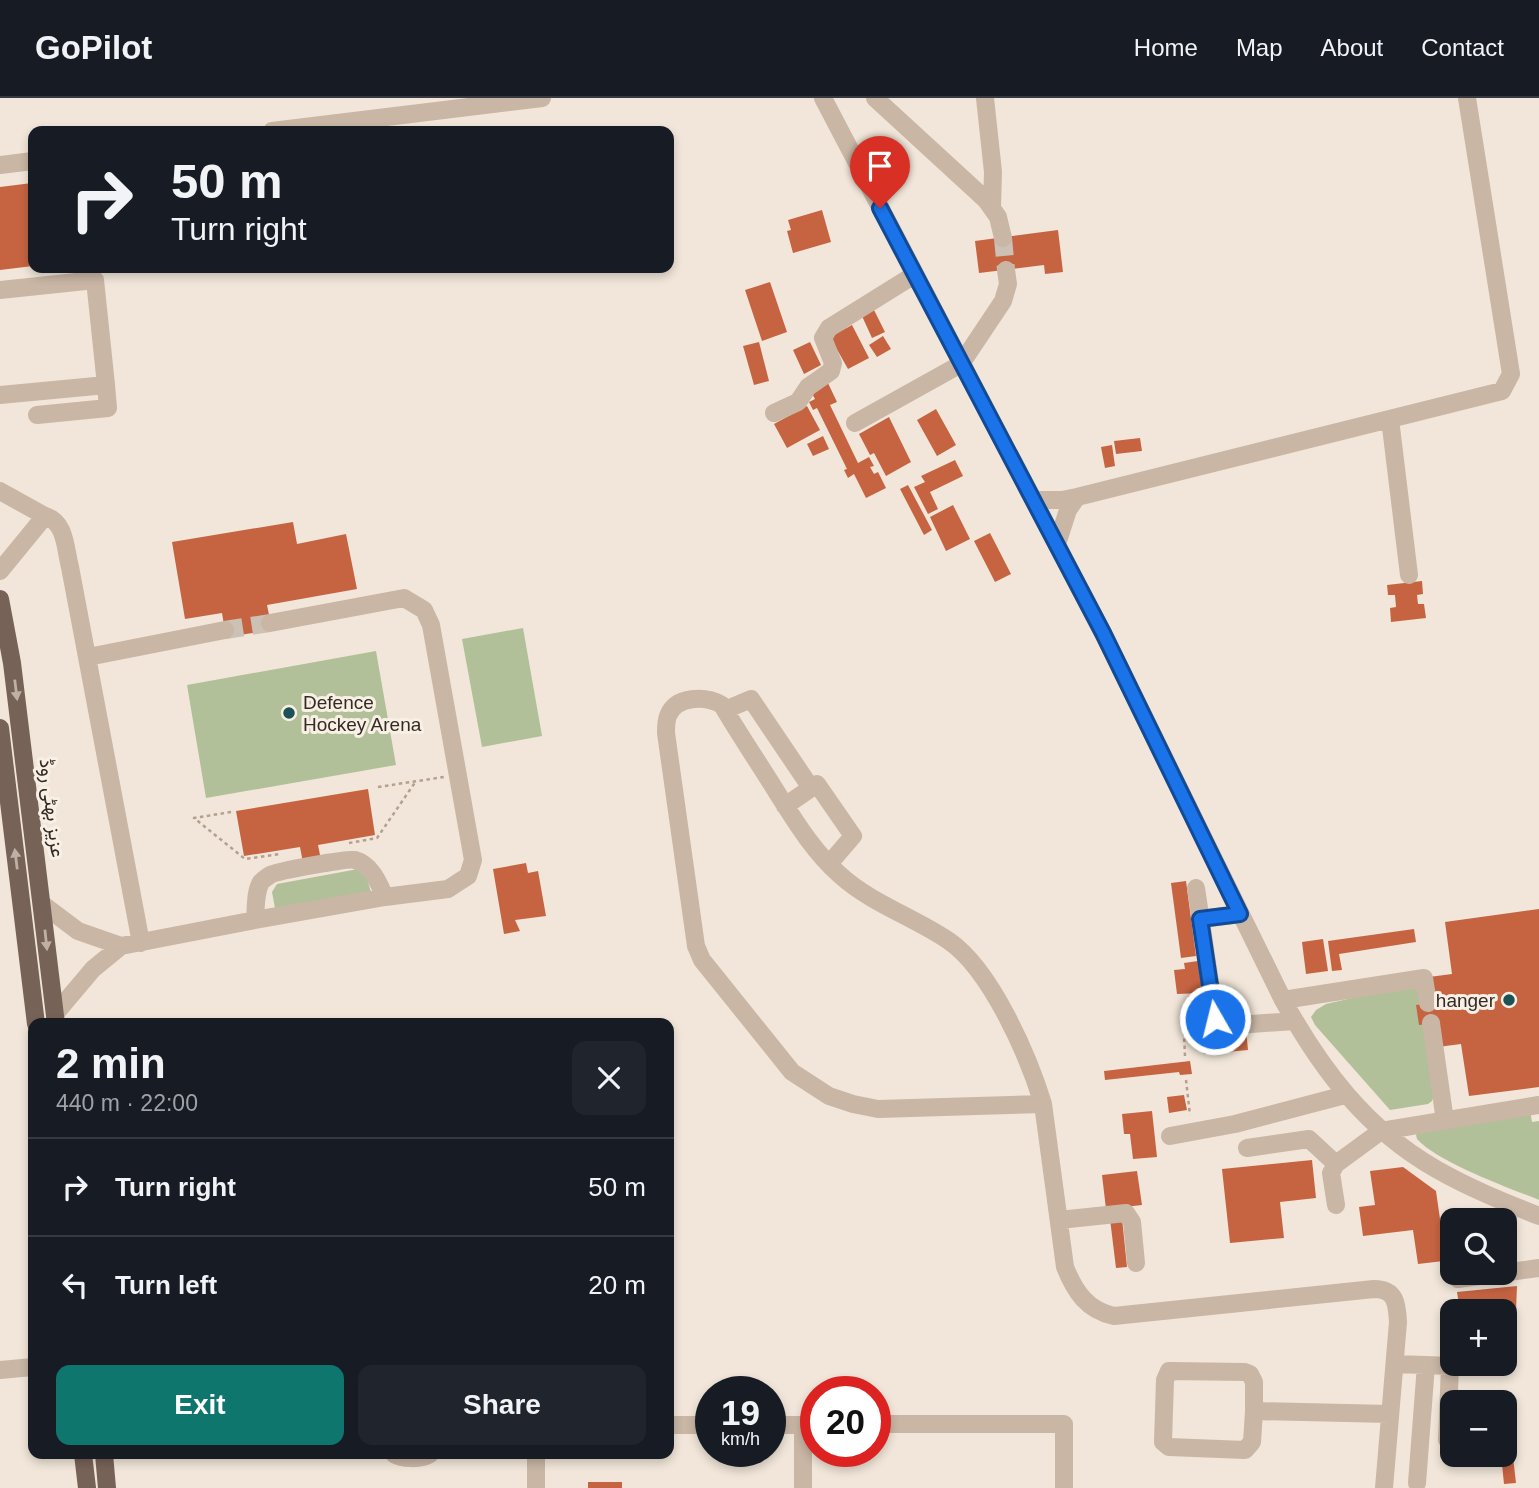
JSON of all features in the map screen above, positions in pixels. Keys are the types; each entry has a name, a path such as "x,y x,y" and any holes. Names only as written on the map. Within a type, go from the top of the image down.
{"main road":[{"name":"عزیز بھٹی روڈ","path":"0,598 12,663 55,1018"},
{"path":"0,728 3,776 35,1018"},
{"path":"84,1459 87,1488"},
{"path":"104,1459 107,1488"}],"street":[{"path":"313,126 542,98"},
{"path":"823,98 1057,544 1283,1000 1314,1054 1345,1095 1381,1131 1436,1170 1539,1216"},
{"path":"875,98 992,206 1002,226 1003,238"},
{"path":"985,98 993,172 992,206"},
{"path":"1034,500 1077,497 1497,393 1507,385 1511,374 1467,98"},
{"path":"0,165 28,162"},
{"path":"855,423 961,364 1003,301 1008,284 1006,270"},
{"path":"774,413 798,402 808,387 831,371 833,363 823,338 829,328 914,275"},
{"path":"0,290 95,280 108,408 37,415"},
{"path":"0,395 106,385"},
{"path":"1390,419 1409,575"},
{"path":"0,491 60,524 88,657 141,943"},
{"path":"1057,544 1068,510 1077,497"},
{"path":"0,571 45,516"},
{"path":"43,904 78,931 121,946 255,919 448,889 468,876 473,860 431,625 424,610 404,598 270,623"},
{"path":"88,657 225,631"},
{"path":"1043,1104 878,1109 841,1100 809,1085 792,1072 702,960 696,946 666,733 667,718 672,708 697,698 710,698 722,705 803,833 829,864 863,892 948,941 965,954 991,988 1027,1060 1043,1104 1065,1267 1071,1284 1090,1307 1114,1316 1383,1289 1390,1293 1397,1306 1395,1364 1384,1488"},
{"path":"724,710 751,699 811,788"},
{"path":"785,806 817,784 853,836 829,864"},
{"path":"255,919 261,882 271,874 322,864 354,859 362,863 377,878 385,897"},
{"path":"1196,888 1215,1019 1219,1025 1294,1021"},
{"path":"1200,919 1240,914"},
{"path":"56,1018 93,970 121,946"},
{"path":"1283,1000 1424,978 1428,1003"},
{"path":"1431,1023 1445,1121"},
{"path":"1170,1136 1193,1133 1345,1095"},
{"path":"1336,1205 1331,1173 1336,1164 1381,1131 1539,1105"},
{"path":"1247,1148 1309,1139 1336,1164"},
{"path":"1059,1220 1126,1213 1132,1222 1136,1263"},
{"path":"1517,1271 1539,1268"},
{"path":"1395,1364 1450,1367 1449,1390"},
{"path":"1417,1483 1426,1366"},
{"path":"0,1370 28,1367"},
{"path":"1169,1371 1250,1374 1254,1382 1254,1411 1252,1442 1245,1450 1169,1447 1163,1442 1165,1380 1169,1371"},
{"path":"1254,1411 1390,1414"},
{"path":"891,1424 1064,1424 1065,1488"},
{"path":"674,1425 695,1425"},
{"path":"536,1459 536,1488"},
{"path":"803,1488 805,1467"}],"path":[{"path":"378,787 458,775"},
{"path":"342,844 377,838 416,781"},
{"path":"231,812 194,818 245,859 287,853"},
{"path":"1185,1056 1184,1035 1219,1025"},
{"path":"1186,1080 1193,1133"}],"green space":[{"path":"523,628 542,736 482,747 462,639"},
{"name":"Defence Hockey Arena","path":"376,651 396,765 206,798 187,685"},
{"path":"358,869 367,879 371,892 275,908 272,892 277,884"},
{"path":"1409,985 1418,986 1428,1024 1434,1095 1428,1104 1390,1110 1315,1025 1311,1017 1326,1004"},
{"path":"1530,1110 1532,1122 1539,1121 1539,1200 1441,1157 1427,1148 1416,1135 1420,1130"}],"building":[{"path":"28,184 28,267 0,270 0,187"},
{"path":"822,210 831,242 793,253 787,231 791,230 788,220"},
{"path":"1058,230 1063,272 1045,274 1044,265 979,273 975,241"},
{"path":"770,282 787,332 762,341 745,290"},
{"path":"874,310 885,332 872,338 862,316"},
{"path":"852,325 869,358 848,369 830,337"},
{"path":"883,336 891,349 877,357 869,345"},
{"path":"759,342 769,381 754,385 743,346"},
{"path":"810,342 821,365 804,374 793,350"},
{"path":"827,381 837,402 830,405 858,463 869,457 874,466 870,467 874,474 878,472 886,488 866,498 854,474 848,478 844,470 847,469 817,408 813,410 809,402 815,399 810,390"},
{"path":"807,406 820,430 787,448 774,424"},
{"path":"936,409 956,445 937,456 917,420"},
{"path":"889,417 911,462 886,476 874,453 870,455 859,434"},
{"path":"823,436 829,449 813,456 807,444"},
{"path":"1140,438 1142,451 1116,454 1114,441"},
{"path":"1112,445 1115,466 1105,468 1101,447"},
{"path":"955,460 963,476 930,492 938,509 928,514 914,487 925,482 921,476"},
{"path":"908,485 932,530 924,535 900,489"},
{"path":"953,505 970,539 946,551 930,517"},
{"path":"293,522 297,544 346,534 357,589 267,605 272,630 226,637 222,613 185,619 172,542"},
{"path":"990,533 1011,574 995,582 974,541"},
{"path":"1422,581 1423,594 1417,595 1418,604 1424,604 1426,618 1391,622 1390,608 1396,607 1395,595 1388,595 1387,585"},
{"path":"368,789 375,835 318,845 321,860 303,863 300,847 244,856 236,811"},
{"path":"526,863 528,873 538,871 546,916 515,920 520,931 504,934 493,869"},
{"path":"1186,881 1196,956 1181,958 1171,883"},
{"path":"1539,909 1539,1087 1469,1096 1461,1044 1438,1047 1435,1023 1419,1025 1416,1005 1432,1003 1429,977 1452,974 1445,922"},
{"path":"1414,929 1416,942 1339,954 1342,970 1332,971 1328,941"},
{"path":"1323,939 1328,971 1306,974 1302,942"},
{"path":"1198,961 1203,993 1177,994 1174,970 1185,969 1184,963"},
{"path":"1203,994 1207,1025 1192,1027 1188,996"},
{"path":"1246,1030 1248,1050 1204,1054 1202,1033"},
{"path":"1190,1061 1192,1074 1180,1075 1179,1072 1105,1080 1104,1071"},
{"path":"1184,1095 1187,1110 1169,1113 1167,1097"},
{"path":"1152,1111 1157,1157 1133,1159 1130,1134 1124,1134 1122,1114"},
{"path":"1312,1160 1316,1198 1280,1202 1284,1238 1230,1243 1222,1169"},
{"path":"1403,1167 1436,1191 1440,1219 1440,1261 1418,1264 1413,1230 1363,1236 1359,1207 1375,1205 1370,1171"},
{"path":"1137,1171 1142,1205 1106,1209 1102,1175"},
{"path":"1122,1218 1127,1267 1116,1268 1110,1219"},
{"path":"1517,1286 1516,1299 1458,1299 1457,1292"},
{"path":"1502,1467 1514,1467 1516,1483 1504,1484"},
{"path":"588,1482 622,1482 622,1488 588,1488"}],"tunnel":[{"path":"1003,238 1006,270"},
{"path":"225,630 270,623"}],"place":[{"name":"Defence Hockey Arena","path":"289,713"},
{"name":"hanger","path":"1509,1000"}],"route":[{"path":"880,208 1103,633 1240,914 1200,919 1215,1019"}]}
